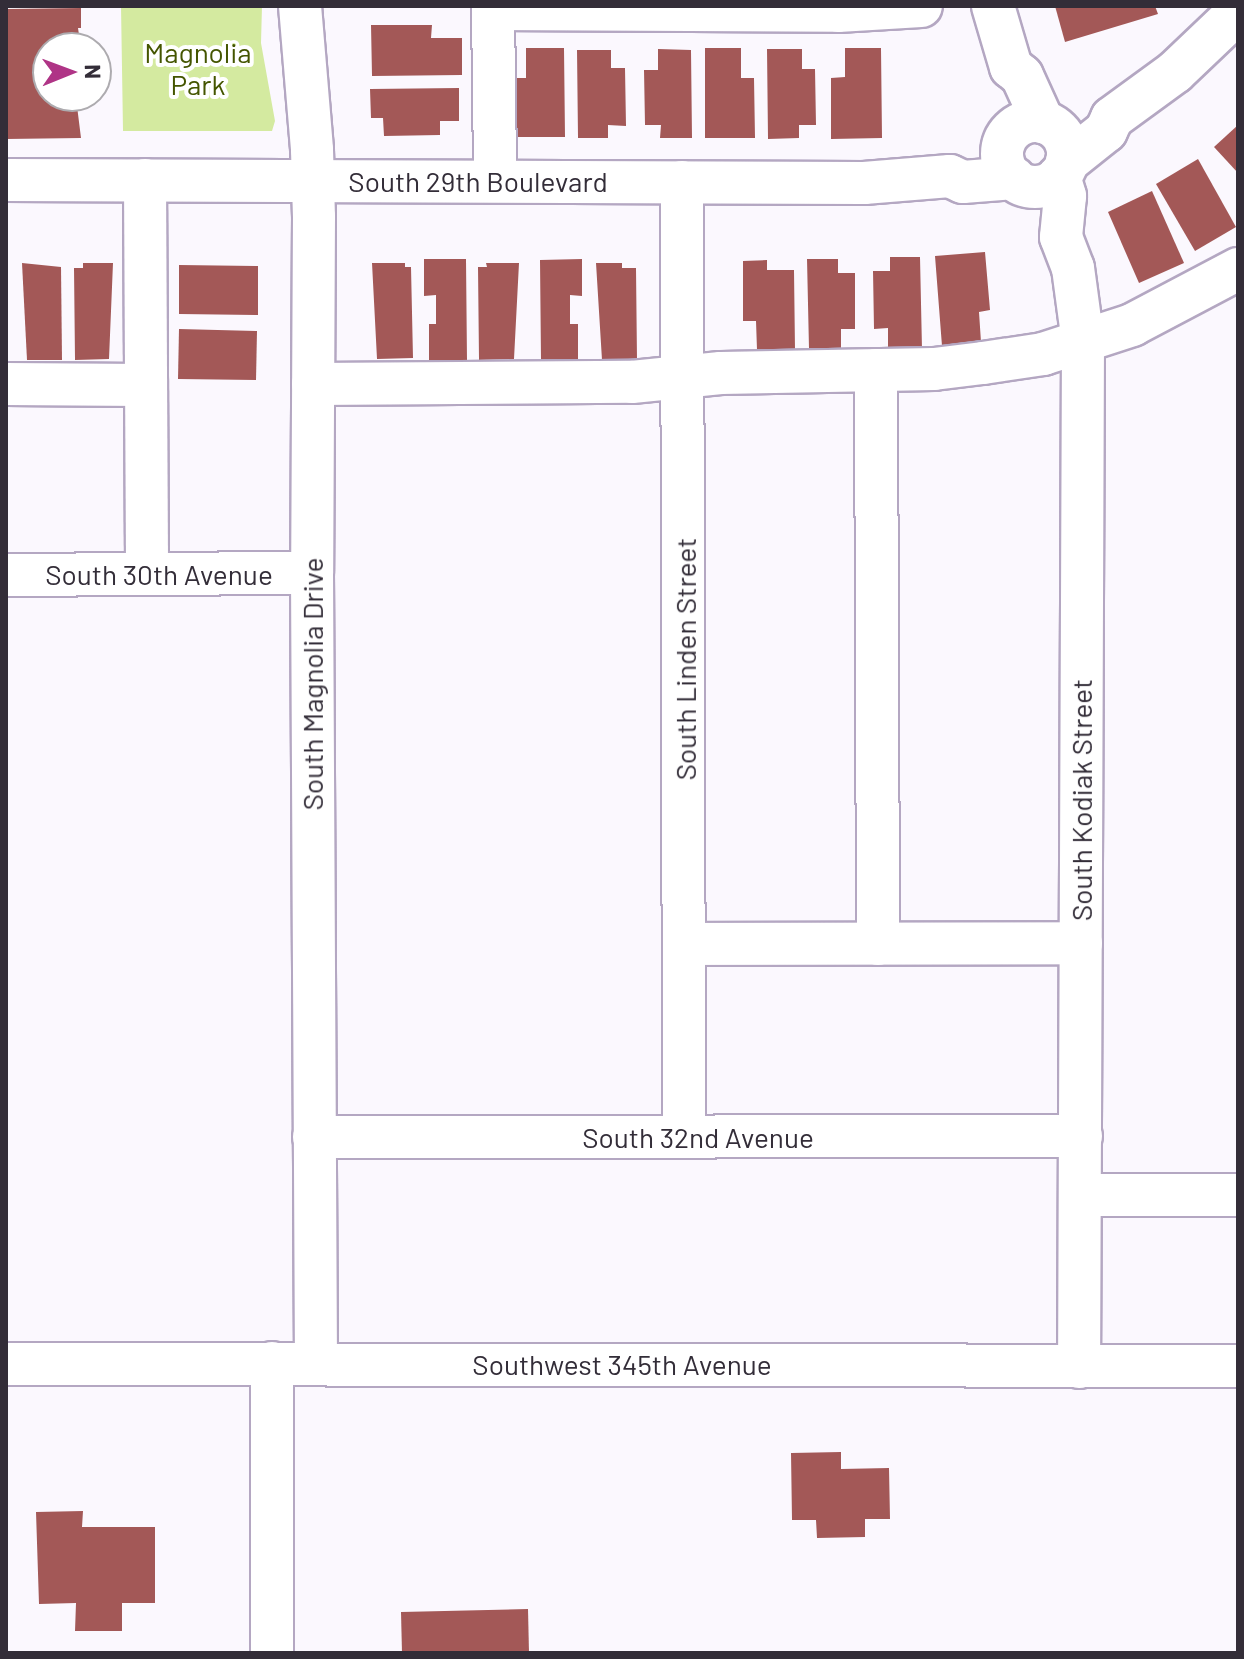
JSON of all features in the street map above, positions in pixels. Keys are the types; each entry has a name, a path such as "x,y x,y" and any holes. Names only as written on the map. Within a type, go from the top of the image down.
{"street":[{"name":"South Magnolia Drive","path":"300,6 314,181 315,1344"},
{"path":"495,181 493,8 838,11 921,6"},
{"name":"South Kodiak Street","path":"993,6 1011,67 1006,79 1034,152 1065,196 1061,237 1073,268 1083,342 1079,1367"},
{"name":"South 29th Boulevard","path":"6,180 864,183 950,176 958,165 1034,152 1106,131 1112,118 1175,72 1238,12"},
{"path":"145,180 143,385 147,574"},
{"name":"South Linden Street","path":"682,182 685,378 684,1136"},
{"path":"313,384 685,378 721,373 876,370 983,363 1043,354 1132,325 1238,269"},
{"path":"876,370 878,944"},
{"path":"6,384 143,385"},
{"name":"South 30th Avenue","path":"6,575 312,573"},
{"path":"686,944 1081,943"},
{"name":"South 32nd Avenue","path":"314,1137 1081,1136"},
{"path":"1080,1195 1238,1195"},
{"name":"Southwest 345th Avenue","path":"6,1364 272,1363 315,1344 1079,1367 1238,1366"},
{"path":"272,1363 272,1653"}],"green space":[{"name":"Magnolia Park","path":"121,6 262,6 261,43 275,121 272,131 123,131"}],"building":[{"path":"1055,6 1155,6 1158,14 1065,42"},
{"path":"81,8 79,32 32,32 32,112 78,112 81,138 6,139 6,9"},
{"path":"371,25 432,25 431,38 462,38 462,75 372,76"},
{"path":"526,48 564,48 565,137 514,137 513,78 526,78"},
{"path":"705,48 741,48 741,78 754,78 755,138 705,138"},
{"path":"845,48 881,48 882,138 831,139 831,78 845,77"},
{"path":"658,49 691,50 692,138 660,138 661,125 645,125 644,70 658,70"},
{"path":"767,49 802,49 802,69 815,69 816,125 799,125 799,138 768,139"},
{"path":"577,50 611,50 611,68 625,68 626,126 608,125 608,138 578,138"},
{"path":"459,88 459,121 440,121 440,135 384,136 383,118 371,118 370,89"},
{"path":"1238,125 1238,173 1214,147"},
{"path":"1198,159 1236,227 1195,251 1156,184"},
{"path":"1152,191 1184,263 1139,283 1108,212"},
{"path":"985,252 990,310 979,312 981,342 942,346 935,256"},
{"path":"890,257 920,257 922,349 888,350 888,328 874,329 873,271 890,271"},
{"path":"424,259 466,259 467,361 429,361 429,324 436,324 436,295 424,296"},
{"path":"582,259 582,296 570,295 570,324 578,324 578,360 541,361 540,260"},
{"path":"807,259 838,259 838,273 855,273 855,329 841,329 841,348 809,349"},
{"path":"767,260 767,270 794,270 795,350 757,350 756,321 743,321 743,261"},
{"path":"22,263 61,267 62,360 27,360"},
{"path":"83,263 113,263 109,359 75,360 74,268 83,268"},
{"path":"372,263 405,263 405,267 411,267 413,358 377,359"},
{"path":"486,263 519,263 514,359 479,360 478,267 487,267"},
{"path":"596,263 622,263 622,268 636,268 637,360 602,360"},
{"path":"179,265 258,266 258,315 179,314"},
{"path":"179,329 257,331 256,380 178,379"},
{"path":"841,1452 841,1469 889,1468 890,1519 865,1519 865,1537 817,1538 816,1520 792,1520 791,1453"},
{"path":"83,1511 82,1527 155,1527 155,1603 122,1603 122,1631 75,1631 76,1603 39,1604 36,1512"},
{"path":"528,1609 529,1653 402,1653 401,1612"}]}
